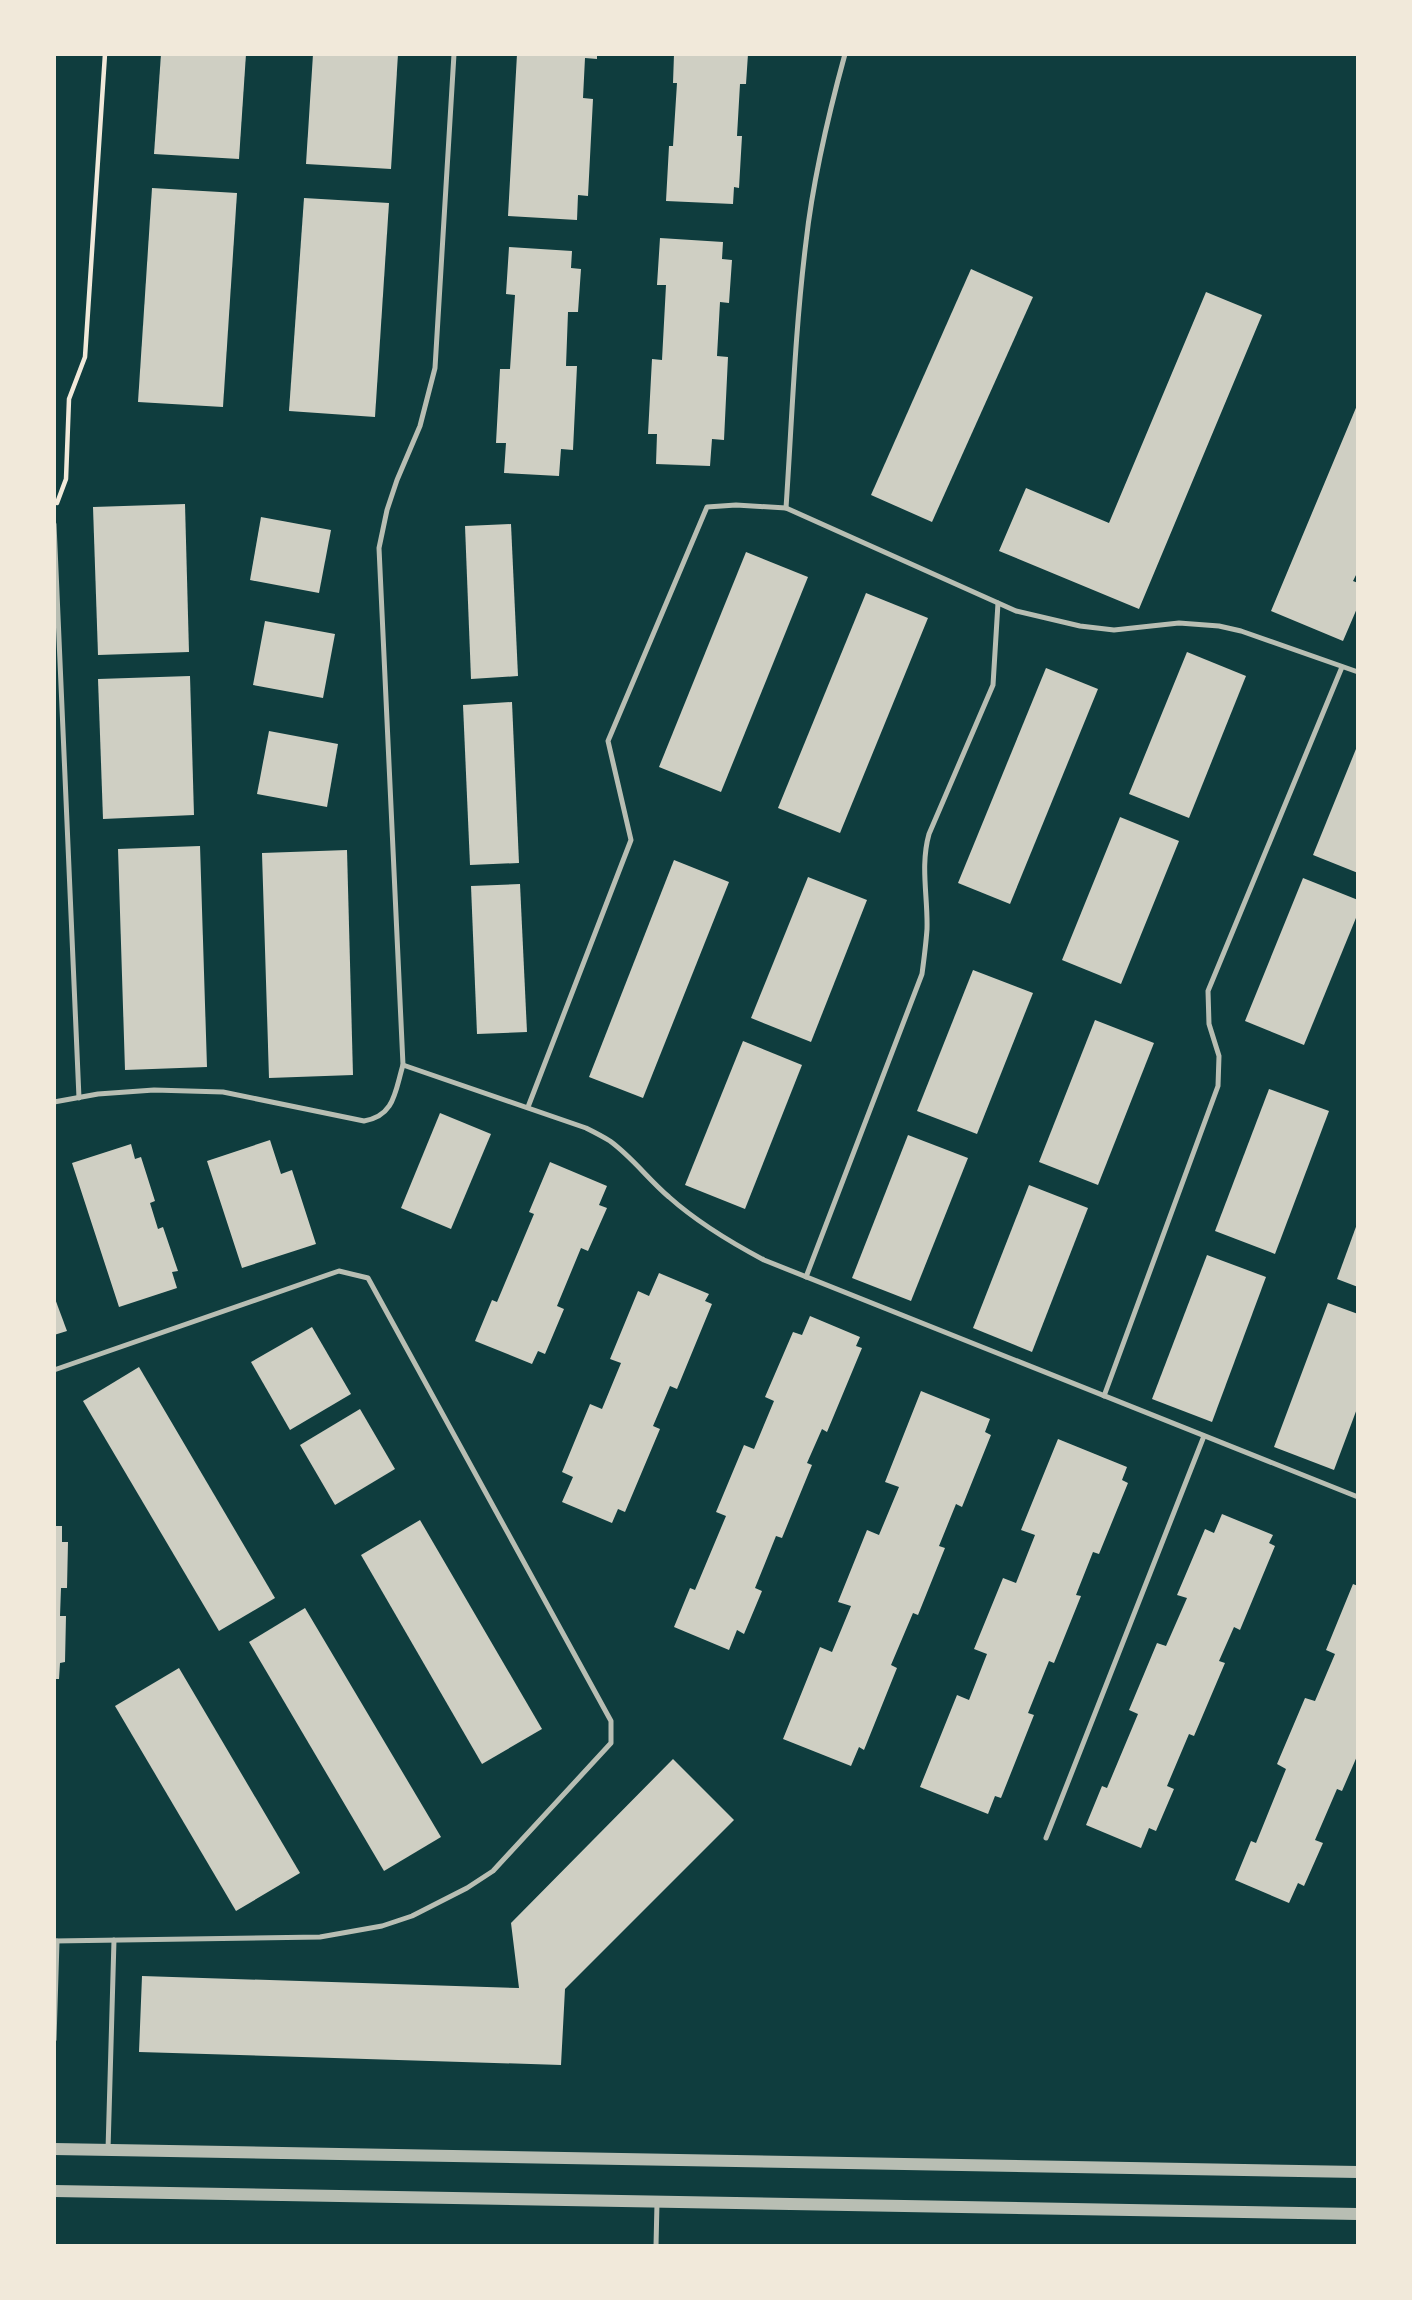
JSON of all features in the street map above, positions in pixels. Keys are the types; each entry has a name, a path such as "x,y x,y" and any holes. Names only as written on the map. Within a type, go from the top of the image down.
{"street":[{"path":"54,2149 1358,2172"},
{"path":"54,2191 1358,2214"}],"lane":[{"path":"54,1102 98,1094 154,1090 223,1092 364,1121 376,1119 390,1105 403,1065 379,548 387,510 420,426 435,368 454,54"},
{"path":"786,508 798,313 806,239 818,166 845,54"},
{"path":"527,1107 631,840 608,741 707,507 736,505 786,508 998,603 1045,619 1114,630 1179,624 1219,626 1241,631 1358,672"},
{"path":"54,524 79,1098"},
{"path":"806,1277 922,974 927,929 923,864 925,848 993,685 998,603"},
{"path":"1104,1396 1218,1086 1219,1056 1209,1024 1208,991 1342,667"},
{"path":"403,1065 586,1128 625,1153 694,1219 764,1260 1358,1497"},
{"path":"54,1370 339,1271 368,1278 611,1721 611,1743 493,1871 467,1888 412,1916 382,1926 320,1937 56,1941 54,2040"},
{"path":"1046,1838 1205,1436"},
{"path":"108,2150 114,1940"},
{"path":"656,2246 657,2202"}],"path":[{"path":"54,511 66,479 69,399 85,356 105,54"}],"building":[{"path":"161,54 246,54 239,159 154,154"},
{"path":"313,54 398,54 391,169 306,164"},
{"path":"517,54 597,54 597,59 585,58 583,98 593,99 588,196 578,195 577,220 508,216"},
{"path":"674,54 748,54 746,84 740,84 737,136 742,136 739,188 734,187 733,204 666,201 669,146 673,146 677,83 673,83"},
{"path":"152,188 237,193 223,407 138,402"},
{"path":"304,198 389,203 375,417 289,411"},
{"path":"660,238 723,242 722,259 732,260 729,303 720,302 717,356 728,357 724,440 712,439 710,466 656,464 657,434 648,434 652,359 662,360 666,285 657,285"},
{"path":"509,247 572,251 571,268 581,269 578,312 568,312 566,366 577,366 573,450 561,449 559,476 504,473 506,443 496,443 500,369 510,369 515,295 506,294"},
{"path":"971,269 1033,297 932,522 871,495"},
{"path":"1206,292 1262,315 1139,609 999,551 1026,488 1109,523"},
{"path":"1358,403 1358,571 1353,581 1358,583 1358,606 1343,641 1271,611"},
{"path":"185,504 189,652 98,655 93,507"},
{"path":"261,517 331,530 319,593 250,580"},
{"path":"511,524 518,676 471,679 465,526"},
{"path":"746,552 808,577 721,792 659,767"},
{"path":"866,593 928,618 840,833 778,808"},
{"path":"265,621 335,634 323,698 253,685"},
{"path":"1187,652 1246,676 1189,818 1129,794"},
{"path":"1046,668 1098,689 1010,904 958,883"},
{"path":"190,676 194,815 103,819 98,679"},
{"path":"512,702 519,863 470,865 463,705"},
{"path":"269,731 338,744 327,807 257,794"},
{"path":"1358,744 1358,873 1313,855"},
{"path":"1120,817 1179,841 1121,984 1062,960"},
{"path":"200,846 207,1067 125,1070 118,849"},
{"path":"347,850 353,1075 269,1078 262,853"},
{"path":"674,860 729,882 643,1098 589,1077"},
{"path":"808,877 867,900 811,1042 751,1018"},
{"path":"1303,878 1358,900 1358,913 1304,1045 1245,1021"},
{"path":"520,884 527,1032 477,1034 471,886"},
{"path":"973,970 1033,993 977,1134 917,1111"},
{"path":"1095,1020 1154,1043 1098,1185 1039,1162"},
{"path":"743,1041 802,1065 745,1209 685,1185"},
{"path":"1269,1089 1329,1111 1275,1254 1215,1231"},
{"path":"440,1113 491,1134 451,1229 401,1208"},
{"path":"908,1135 968,1158 911,1301 852,1278"},
{"path":"270,1140 281,1174 292,1170 316,1244 242,1268 207,1161"},
{"path":"131,1144 135,1159 141,1157 155,1201 150,1203 158,1229 163,1227 178,1271 172,1272 177,1288 119,1307 72,1163"},
{"path":"550,1162 607,1186 599,1205 607,1208 588,1251 581,1248 557,1306 564,1309 545,1354 538,1351 532,1364 475,1341 492,1300 497,1302 534,1214 529,1212"},
{"path":"1029,1185 1088,1208 1032,1352 973,1328"},
{"path":"1358,1224 1358,1287 1337,1279"},
{"path":"1207,1255 1266,1277 1212,1422 1152,1399"},
{"path":"659,1273 709,1294 705,1301 712,1304 677,1389 670,1386 653,1426 660,1429 625,1512 618,1509 612,1523 562,1502 573,1477 562,1472 590,1404 602,1409 621,1363 610,1359 638,1291 649,1296"},
{"path":"54,1296 67,1331 54,1335"},
{"path":"1328,1303 1358,1314 1358,1406 1334,1470 1274,1447"},
{"path":"810,1316 860,1337 856,1346 862,1348 827,1432 822,1429 807,1463 812,1465 782,1538 776,1536 755,1588 762,1591 744,1634 737,1630 729,1650 674,1627 690,1588 695,1590 726,1516 716,1512 744,1445 754,1449 774,1401 765,1397 793,1332 802,1335"},
{"path":"312,1327 351,1394 290,1430 251,1362"},
{"path":"139,1367 275,1598 219,1631 83,1401"},
{"path":"921,1391 990,1419 985,1432 991,1435 962,1507 956,1504 939,1546 945,1548 918,1615 913,1613 891,1665 897,1668 864,1750 859,1747 851,1766 783,1739 820,1647 832,1652 851,1606 838,1602 867,1530 879,1535 899,1487 885,1482"},
{"path":"360,1409 395,1469 335,1505 300,1445"},
{"path":"1058,1439 1127,1467 1122,1480 1128,1483 1099,1554 1093,1552 1076,1595 1081,1596 1054,1663 1049,1661 1028,1713 1034,1715 1001,1798 995,1796 988,1814 920,1787 957,1695 969,1700 987,1654 974,1649 1003,1578 1016,1583 1035,1535 1021,1530"},
{"path":"1222,1514 1273,1535 1269,1543 1275,1546 1240,1630 1234,1627 1219,1661 1225,1663 1194,1736 1189,1734 1167,1786 1174,1789 1156,1831 1149,1828 1141,1848 1086,1825 1102,1786 1107,1788 1138,1714 1129,1710 1157,1643 1166,1646 1187,1598 1177,1595 1205,1529 1214,1533"},
{"path":"420,1520 542,1729 482,1764 361,1555"},
{"path":"54,1526 62,1526 62,1542 68,1542 67,1588 61,1588 60,1616 66,1616 65,1662 60,1663 59,1679 54,1679"},
{"path":"1353,1584 1358,1586 1358,1754 1342,1791 1337,1789 1315,1840 1323,1843 1304,1886 1298,1883 1289,1903 1235,1880 1251,1841 1256,1843 1286,1769 1277,1764 1305,1698 1315,1701 1335,1654 1326,1650"},
{"path":"305,1608 441,1837 384,1871 249,1642"},
{"path":"179,1668 300,1873 236,1911 115,1706"},
{"path":"673,1759 734,1820 565,1989 561,2065 139,2052 142,1976 519,1988 511,1923"}]}
